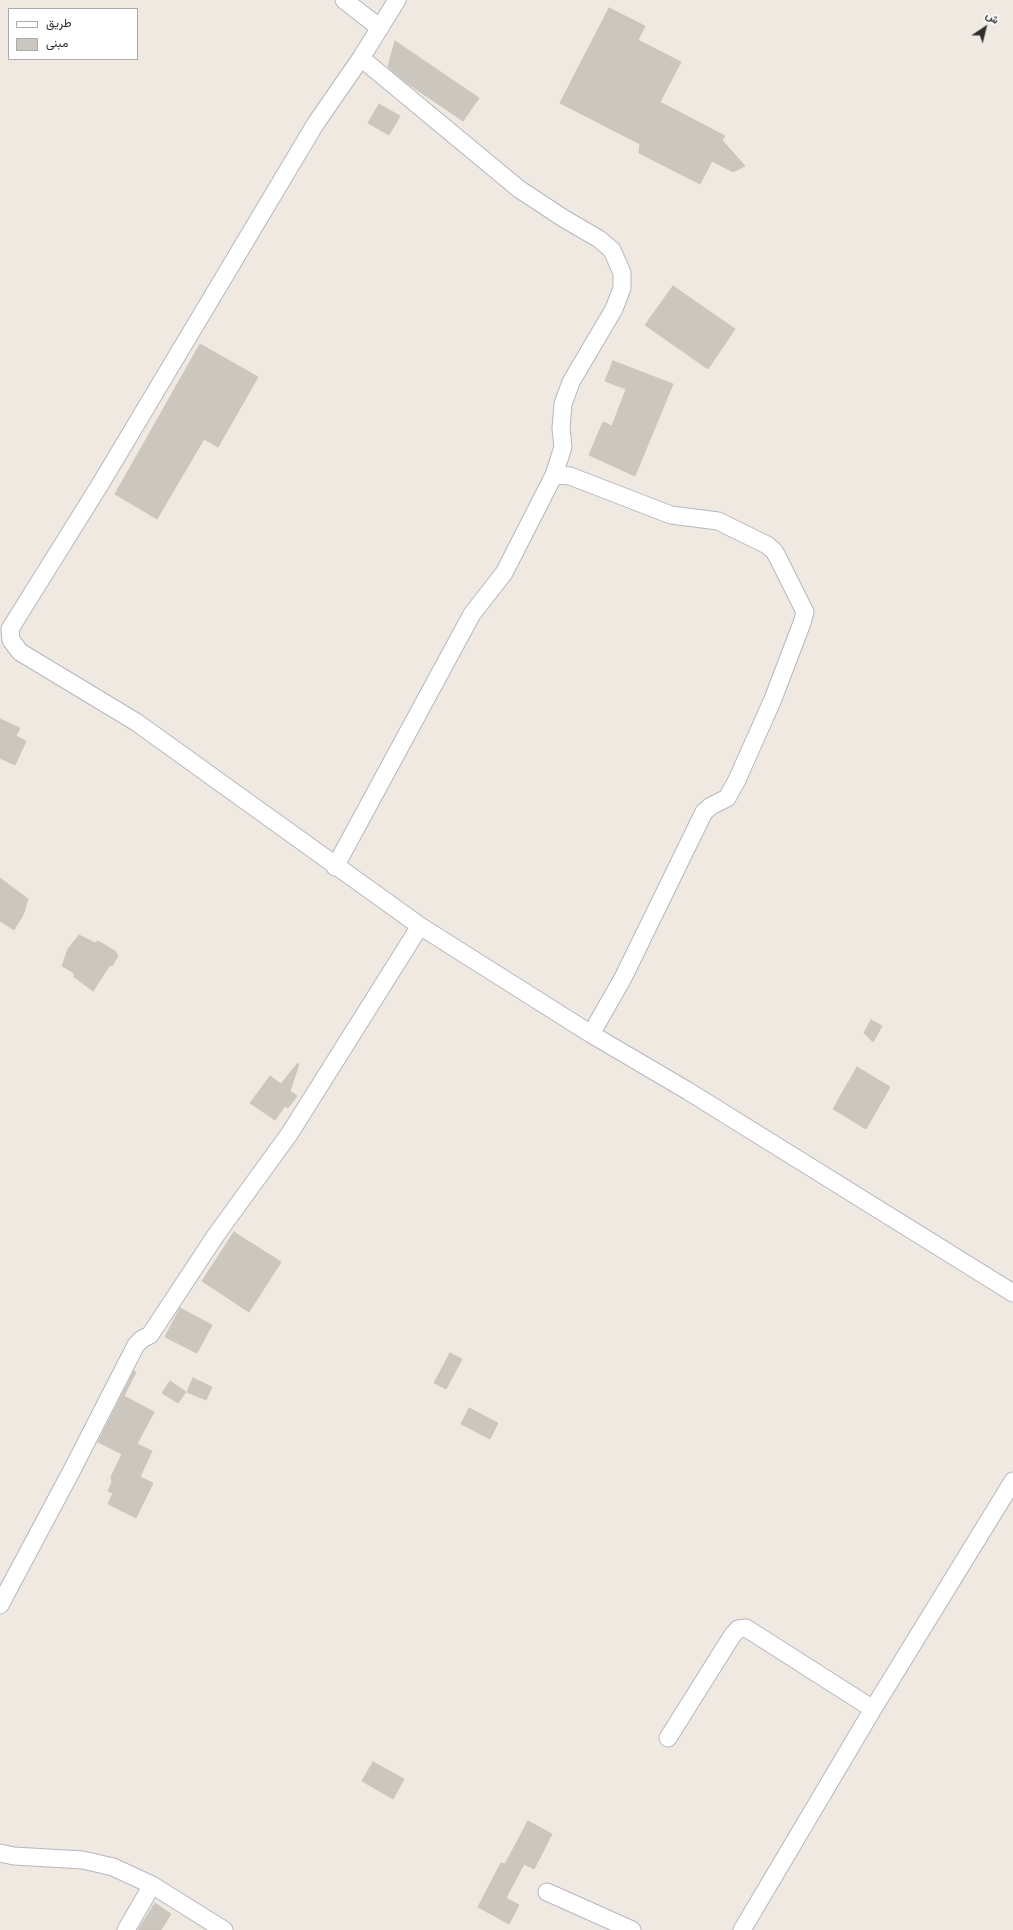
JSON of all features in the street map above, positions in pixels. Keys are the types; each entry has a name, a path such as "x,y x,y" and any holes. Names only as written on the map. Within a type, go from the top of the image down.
{"street":[{"path":"344,0 380,28"},
{"path":"397,0 361,58 316,123 100,483 5,627 11,640 20,652 136,722 420,926 591,1034 694,1095 1013,1293"},
{"path":"335,866 472,614 504,573 554,475 563,447 563,404 571,382 614,309 622,288 622,273 612,250 599,239 563,218 519,189 361,58"},
{"path":"554,475 570,476 671,515 718,521 767,545 774,551 778,558 804,612 802,623 773,699 737,780 727,798 711,806 704,812 624,978 591,1034"},
{"path":"0,1605 72,1472 136,1345 142,1338 150,1335 216,1235 290,1133 420,926"},
{"path":"742,1930 873,1709 1013,1481"},
{"path":"668,1738 732,1636 738,1629 746,1628 873,1709"},
{"path":"0,1853 14,1856 83,1860 113,1867 152,1885 216,1928"},
{"path":"126,1930 152,1885"},
{"path":"547,1892 632,1930"}],"building":[{"path":"609,8 645,26 638,40 681,62 660,102 725,136 722,140 745,166 733,172 712,161 700,184 639,153 640,144 560,103"},
{"path":"395,41 479,98 463,121 407,83 388,67"},
{"path":"379,104 400,116 389,135 368,123"},
{"path":"673,286 735,329 708,369 645,325"},
{"path":"200,344 258,377 218,447 204,439 157,519 115,494"},
{"path":"613,361 673,384 635,476 589,455 603,422 612,426 626,389 605,381"},
{"path":"0,719 20,728 16,736 26,741 15,765 0,758"},
{"path":"0,878 28,899 23,915 14,930 0,921"},
{"path":"79,935 95,943 98,941 115,951 118,956 112,966 110,965 93,991 74,977 74,973 62,966 68,949"},
{"path":"871,1020 882,1026 873,1042 864,1033"},
{"path":"297,1064 299,1064 290,1091 297,1096 288,1108 285,1106 275,1120 250,1103 270,1076 281,1084"},
{"path":"857,1067 890,1087 866,1129 833,1109"},
{"path":"234,1232 281,1262 249,1312 202,1281"},
{"path":"180,1308 212,1325 197,1353 165,1337"},
{"path":"450,1353 462,1359 446,1389 434,1383"},
{"path":"134,1371 136,1372 124,1396 154,1412 137,1444 152,1451 140,1477 153,1483 136,1518 108,1504 113,1493 108,1491 112,1482 111,1477 122,1454 98,1442"},
{"path":"193,1378 212,1387 206,1400 187,1392"},
{"path":"170,1381 186,1392 178,1403 162,1393"},
{"path":"469,1408 498,1423 490,1439 461,1424"},
{"path":"373,1762 404,1779 393,1799 362,1781"},
{"path":"528,1821 552,1834 534,1869 524,1864 506,1898 519,1905 509,1924 478,1907 501,1863 505,1864"},
{"path":"155,1903 171,1914 161,1930 138,1930"}]}
